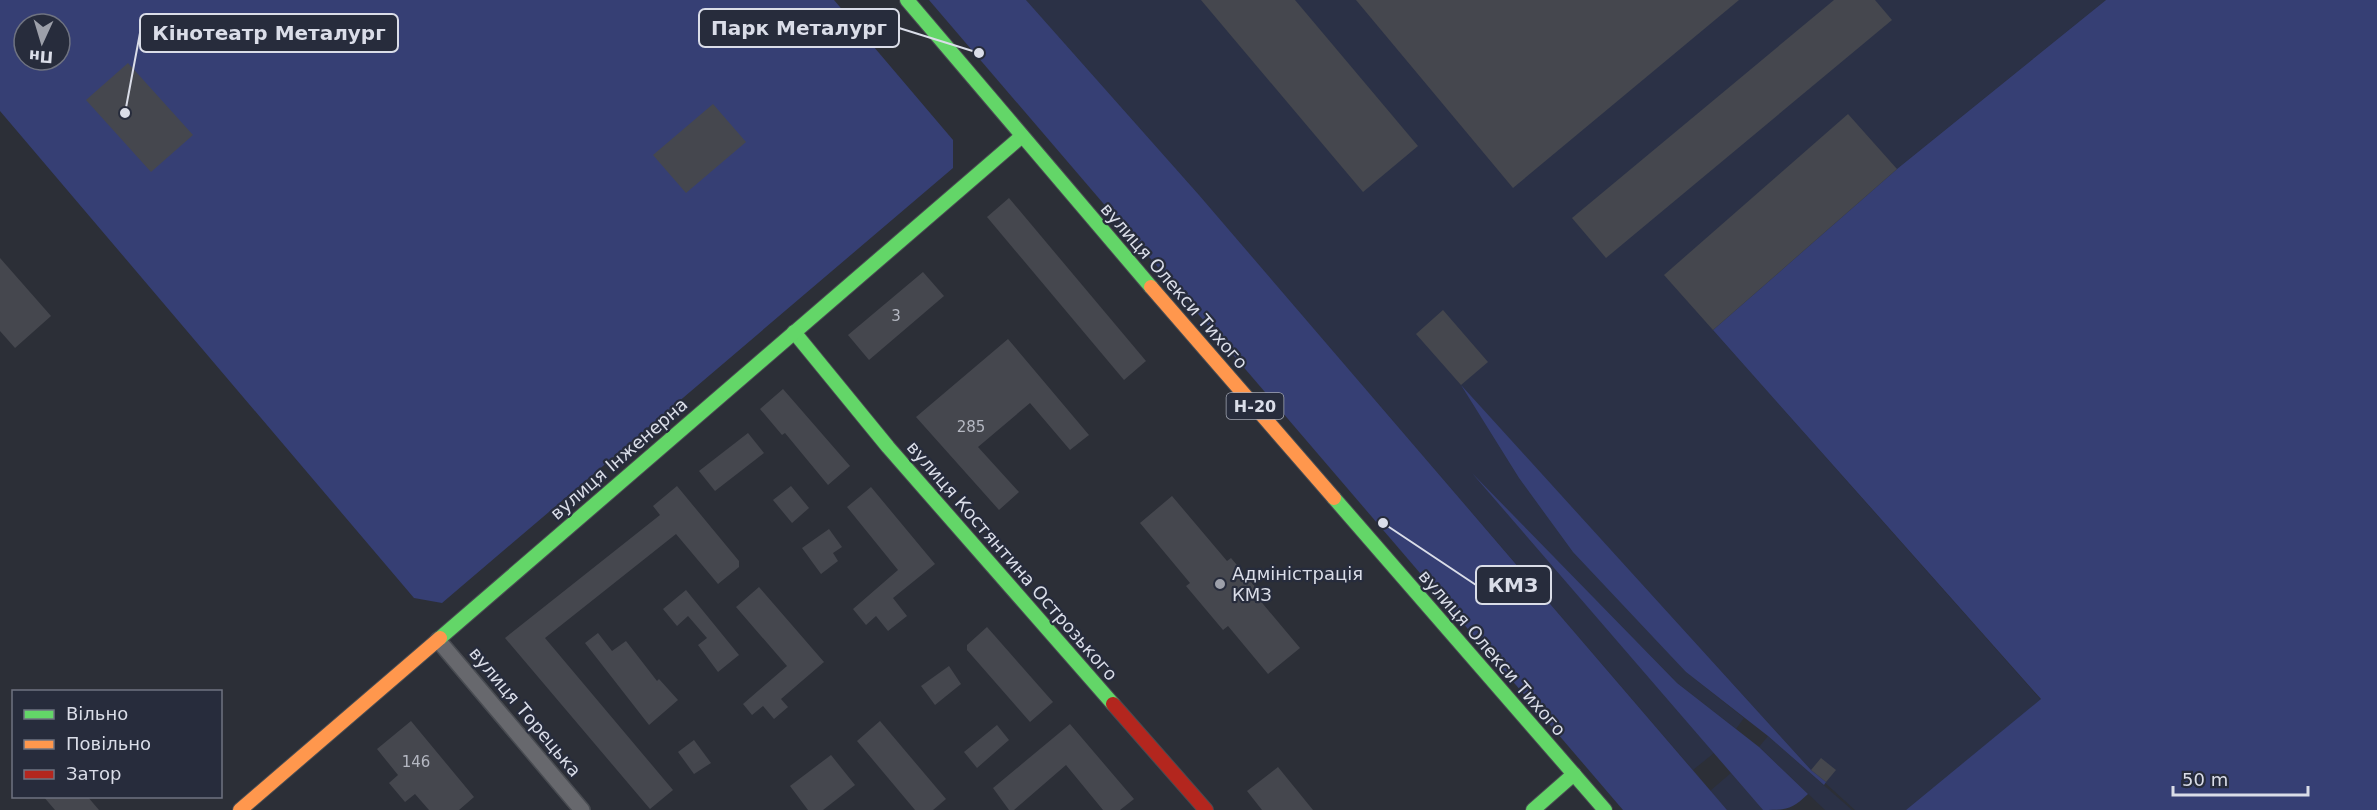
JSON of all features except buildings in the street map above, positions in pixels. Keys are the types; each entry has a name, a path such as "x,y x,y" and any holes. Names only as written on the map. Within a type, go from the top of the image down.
{"street":[{"name":"вулиця Олекси Тихого","path":"907,0 1605,810"},
{"name":"вулиця Інженерна","path":"240,810 1022,136"},
{"name":"вулиця Костянтина Острозького","path":"794,332 888,447 1206,810"},
{"name":"вулиця Торецька","path":"438,640 582,810"},
{"path":"1533,810 1574,774"}],"shaded area":[{"path":"0,0 834,0 953,140 953,168 442,603 414,598 0,111"},
{"path":"929,0 1026,0 1199,195 1727,810 1623,810"},
{"path":"1026,0 2106,0 1897,169 1713,330 2041,700 1906,810 1855,810 1811,770 1464,389 1519,478 1686,672 1744,718 1736,729 1677,683 1482,484 1714,753 1693,770 1199,195"},
{"path":"2106,0 2377,0 2377,810 1906,810 2041,699 1713,330 1897,169"},
{"path":"1461,385 1811,770 1826,782 1824,785 1768,736 1686,672 1573,552 1519,478"},
{"path":"1472,473 1677,683 1759,747 1808,794 1788,808 1763,810"},
{"path":"1768,736 1852,810 1825,810 1759,747"},
{"path":"1731,773 1763,810 1727,810 1710,791"}],"traffic: fast":[{"path":"907,0 1151,287"},
{"path":"440,638 1022,136"},
{"path":"794,332 888,447 1113,704"},
{"path":"1334,498 1605,810"},
{"path":"1533,810 1574,774"}],"traffic: slow":[{"path":"1151,287 1334,498"},
{"path":"240,810 440,638"}],"traffic: jam":[{"path":"1113,704 1206,810"}],"place":[{"name":"Парк Металург","path":"979,53"},
{"name":"Кінотеатр Металург","path":"125,113"},
{"name":"КМЗ","path":"1383,523"},
{"name":"Адміністрація КМЗ","path":"1220,584"}]}
